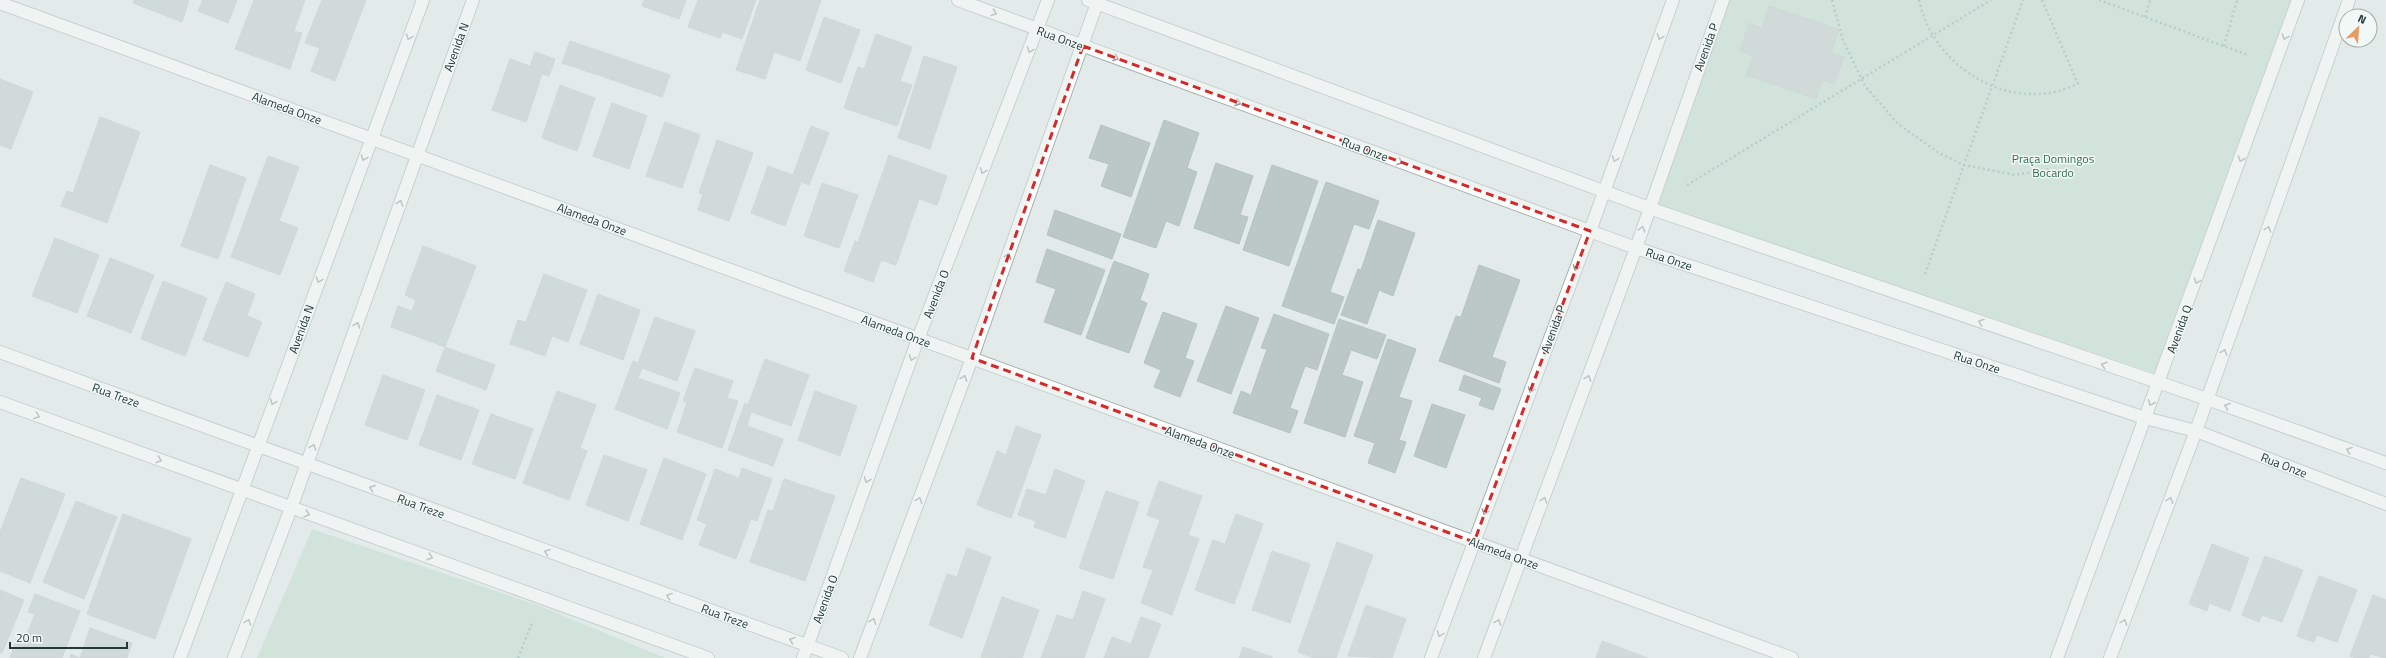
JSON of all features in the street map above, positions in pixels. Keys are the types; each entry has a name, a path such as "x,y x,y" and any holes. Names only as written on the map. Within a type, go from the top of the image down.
{"street":[{"name":"Avenida N","path":"180,658 257,446 423,0"},
{"name":"Avenida N","path":"234,658 292,508 473,0"},
{"name":"Rua Onze","path":"958,0 1590,232 2145,418 2196,431 2386,504"},
{"name":"Avenida O","path":"803,658 918,339 1048,0"},
{"name":"Avenida P","path":"1431,658 1590,232 1603,190 1673,0"},
{"name":"Avenida P","path":"1484,658 1522,559 1636,248 1723,0"},
{"name":"Avenida Q","path":"2057,658 2145,418 2159,384 2298,0"},
{"path":"2110,658 2196,431 2349,0"},
{"path":"860,658 972,358 1083,46 1095,1 1649,208 2159,384 2207,399 2386,463"},
{"name":"Alameda Onze","path":"0,3 1792,658"},
{"name":"Rua Treze","path":"0,352 842,658"},
{"path":"0,402 292,508 543,596 708,658"}],"path":[{"path":"1832,0 1843,40 1865,86 1898,124 1939,153 1964,165 2015,175 2050,169"},
{"path":"1919,0 1922,15 1932,34 1955,64 1980,81 1992,86 2009,91 2039,94 2056,92 2079,83 2042,0"},
{"path":"1649,208 1862,80 1932,34 1991,0"},
{"path":"1916,300 2024,0"},
{"path":"2099,0 2275,65"},
{"path":"2145,17 2150,0"},
{"path":"2224,46 2237,0"},
{"path":"518,658 543,596"}],"highlighted area":[{"path":"1083,46 1590,231 1474,542 972,358"}],"green space":[{"name":"Praça Domingos Bocardo","path":"1729,0 2291,0 2154,373 1655,204"},
{"path":"312,529 540,606 665,658 257,658"}],"building":[{"path":"134,0 189,0 182,22 133,3"},
{"path":"203,0 237,0 228,23 198,11"},
{"path":"254,0 305,0 294,31 302,33 290,69 235,49"},
{"path":"322,0 366,0 335,81 311,71 320,48 305,43"},
{"path":"644,0 686,0 679,19 642,6"},
{"path":"698,0 756,0 742,39 722,32 720,38 688,27"},
{"path":"760,0 821,0 800,61 774,52 765,79 736,70"},
{"path":"1769,6 1839,29 1831,53 1844,57 1834,84 1822,80 1816,99 1746,75 1753,56 1740,51 1749,23 1762,28"},
{"path":"824,17 860,30 841,83 806,70"},
{"path":"876,34 912,47 900,81 912,85 897,126 844,108 858,67 864,69"},
{"path":"570,41 620,58 613,80 562,63"},
{"path":"535,52 555,59 549,76 542,74 526,122 492,110 510,59 530,66"},
{"path":"924,56 957,67 930,149 898,138"},
{"path":"620,58 670,75 662,97 613,80"},
{"path":"0,79 33,92 11,149 0,145"},
{"path":"560,85 595,98 577,151 542,138"},
{"path":"612,103 647,116 629,169 593,156"},
{"path":"100,117 140,132 107,223 61,206 67,191 73,193"},
{"path":"1164,120 1199,133 1187,168 1197,172 1179,226 1166,221 1156,248 1123,237"},
{"path":"665,122 700,135 682,188 646,176"},
{"path":"1101,125 1150,143 1131,197 1101,186 1109,164 1089,158"},
{"path":"811,126 829,133 809,185 801,182 785,226 751,213 768,166 793,175"},
{"path":"717,140 753,153 729,221 698,210 703,194 699,193"},
{"path":"889,155 947,176 937,205 919,199 896,265 881,260 873,282 844,271 855,241 858,242"},
{"path":"268,156 299,167 279,221 298,228 280,275 231,257"},
{"path":"1216,163 1253,176 1240,215 1248,217 1239,244 1194,228"},
{"path":"210,165 246,178 218,259 181,246"},
{"path":"1272,165 1318,181 1289,266 1243,250"},
{"path":"1326,182 1379,201 1369,229 1354,224 1330,292 1344,297 1334,324 1282,306"},
{"path":"822,183 858,195 839,248 804,236"},
{"path":"1055,210 1121,234 1112,259 1047,235"},
{"path":"1378,220 1415,233 1393,296 1379,290 1367,324 1341,315 1358,269 1361,270"},
{"path":"55,238 99,255 77,313 32,296"},
{"path":"423,246 476,266 445,347 391,327 398,306 412,311 416,300 405,295"},
{"path":"1047,249 1105,270 1081,335 1044,322 1056,289 1036,282"},
{"path":"110,258 154,275 131,333 87,316"},
{"path":"1114,261 1149,274 1140,300 1147,303 1129,353 1086,338"},
{"path":"1479,265 1520,280 1492,357 1506,362 1499,383 1439,361 1456,316 1461,317"},
{"path":"544,274 587,290 568,342 552,336 545,356 510,344 518,320 526,322"},
{"path":"163,281 207,298 185,356 141,339"},
{"path":"226,282 255,294 247,316 262,322 248,357 203,340"},
{"path":"598,294 640,310 623,360 580,344"},
{"path":"1226,306 1259,318 1231,394 1197,381"},
{"path":"1163,312 1197,324 1185,358 1194,361 1180,397 1154,387 1161,370 1144,363"},
{"path":"1274,314 1329,334 1317,370 1305,366 1290,408 1298,411 1290,433 1233,413 1241,391 1251,395 1267,349 1261,348"},
{"path":"655,317 695,331 677,381 642,368 638,378 680,393 667,429 615,409 633,361 638,363"},
{"path":"1339,319 1386,335 1377,359 1351,350 1342,375 1363,382 1345,437 1304,423"},
{"path":"1388,339 1416,349 1399,397 1412,401 1399,440 1406,442 1395,473 1368,463 1375,443 1354,436"},
{"path":"445,347 495,365 486,390 436,371"},
{"path":"765,359 809,375 791,426 751,412 747,426 783,439 773,466 728,450 745,403 748,405"},
{"path":"695,368 733,381 727,398 738,401 722,448 677,432 687,403 683,401"},
{"path":"383,375 425,390 407,440 365,425"},
{"path":"1464,375 1501,389 1493,410 1479,405 1482,398 1459,390"},
{"path":"557,391 596,405 580,448 587,451 569,500 523,483"},
{"path":"815,391 857,406 840,456 798,440"},
{"path":"437,395 479,410 461,460 419,445"},
{"path":"1432,404 1465,415 1446,468 1414,456"},
{"path":"491,414 533,429 515,479 472,464"},
{"path":"1016,426 1041,435 1011,518 977,505 997,451 1006,455"},
{"path":"604,455 647,470 628,521 586,505"},
{"path":"664,458 706,474 682,540 640,524"},
{"path":"742,468 772,479 757,521 751,519 736,559 699,545 707,524 697,520 715,469 739,478"},
{"path":"1055,469 1085,481 1065,538 1034,527 1036,521 1018,515 1027,489 1046,495"},
{"path":"21,478 65,494 30,583 0,571 0,532"},
{"path":"784,479 835,496 805,581 750,562 768,510 773,511"},
{"path":"1159,481 1202,496 1188,535 1199,539 1172,615 1141,603 1153,570 1143,567 1160,520 1147,515"},
{"path":"1106,491 1139,502 1113,579 1079,568"},
{"path":"76,501 117,517 84,599 43,582"},
{"path":"123,514 191,539 155,639 87,614"},
{"path":"1236,514 1263,524 1234,604 1195,590 1213,540 1225,544"},
{"path":"1337,542 1373,555 1336,658 1314,658 1298,652"},
{"path":"2212,544 2249,558 2230,611 2209,603 2207,611 2189,604"},
{"path":"967,548 991,557 962,638 929,625 947,574 957,577"},
{"path":"1272,551 1310,564 1290,623 1252,610"},
{"path":"2265,556 2303,570 2282,622 2262,615 2259,622 2242,615"},
{"path":"2319,576 2357,590 2337,642 2317,635 2314,642 2297,636"},
{"path":"0,590 24,600 2,653 0,652"},
{"path":"1083,591 1105,599 1084,658 1041,658 1057,615 1073,620"},
{"path":"35,594 80,611 62,658 10,658 17,639 24,642 35,614 28,612"},
{"path":"2373,595 2386,600 2386,658 2370,654 2369,658 2356,658 2350,656"},
{"path":"1002,597 1039,610 1022,658 981,657"},
{"path":"1366,605 1406,619 1392,658 1348,656"},
{"path":"1141,617 1161,624 1148,658 1104,658 1112,637 1131,644"},
{"path":"90,628 132,643 127,658 80,658"},
{"path":"1602,641 1648,658 1596,658"},
{"path":"1243,647 1272,657 1272,658 1239,658"},
{"path":"71,654 80,658 70,658"}]}
